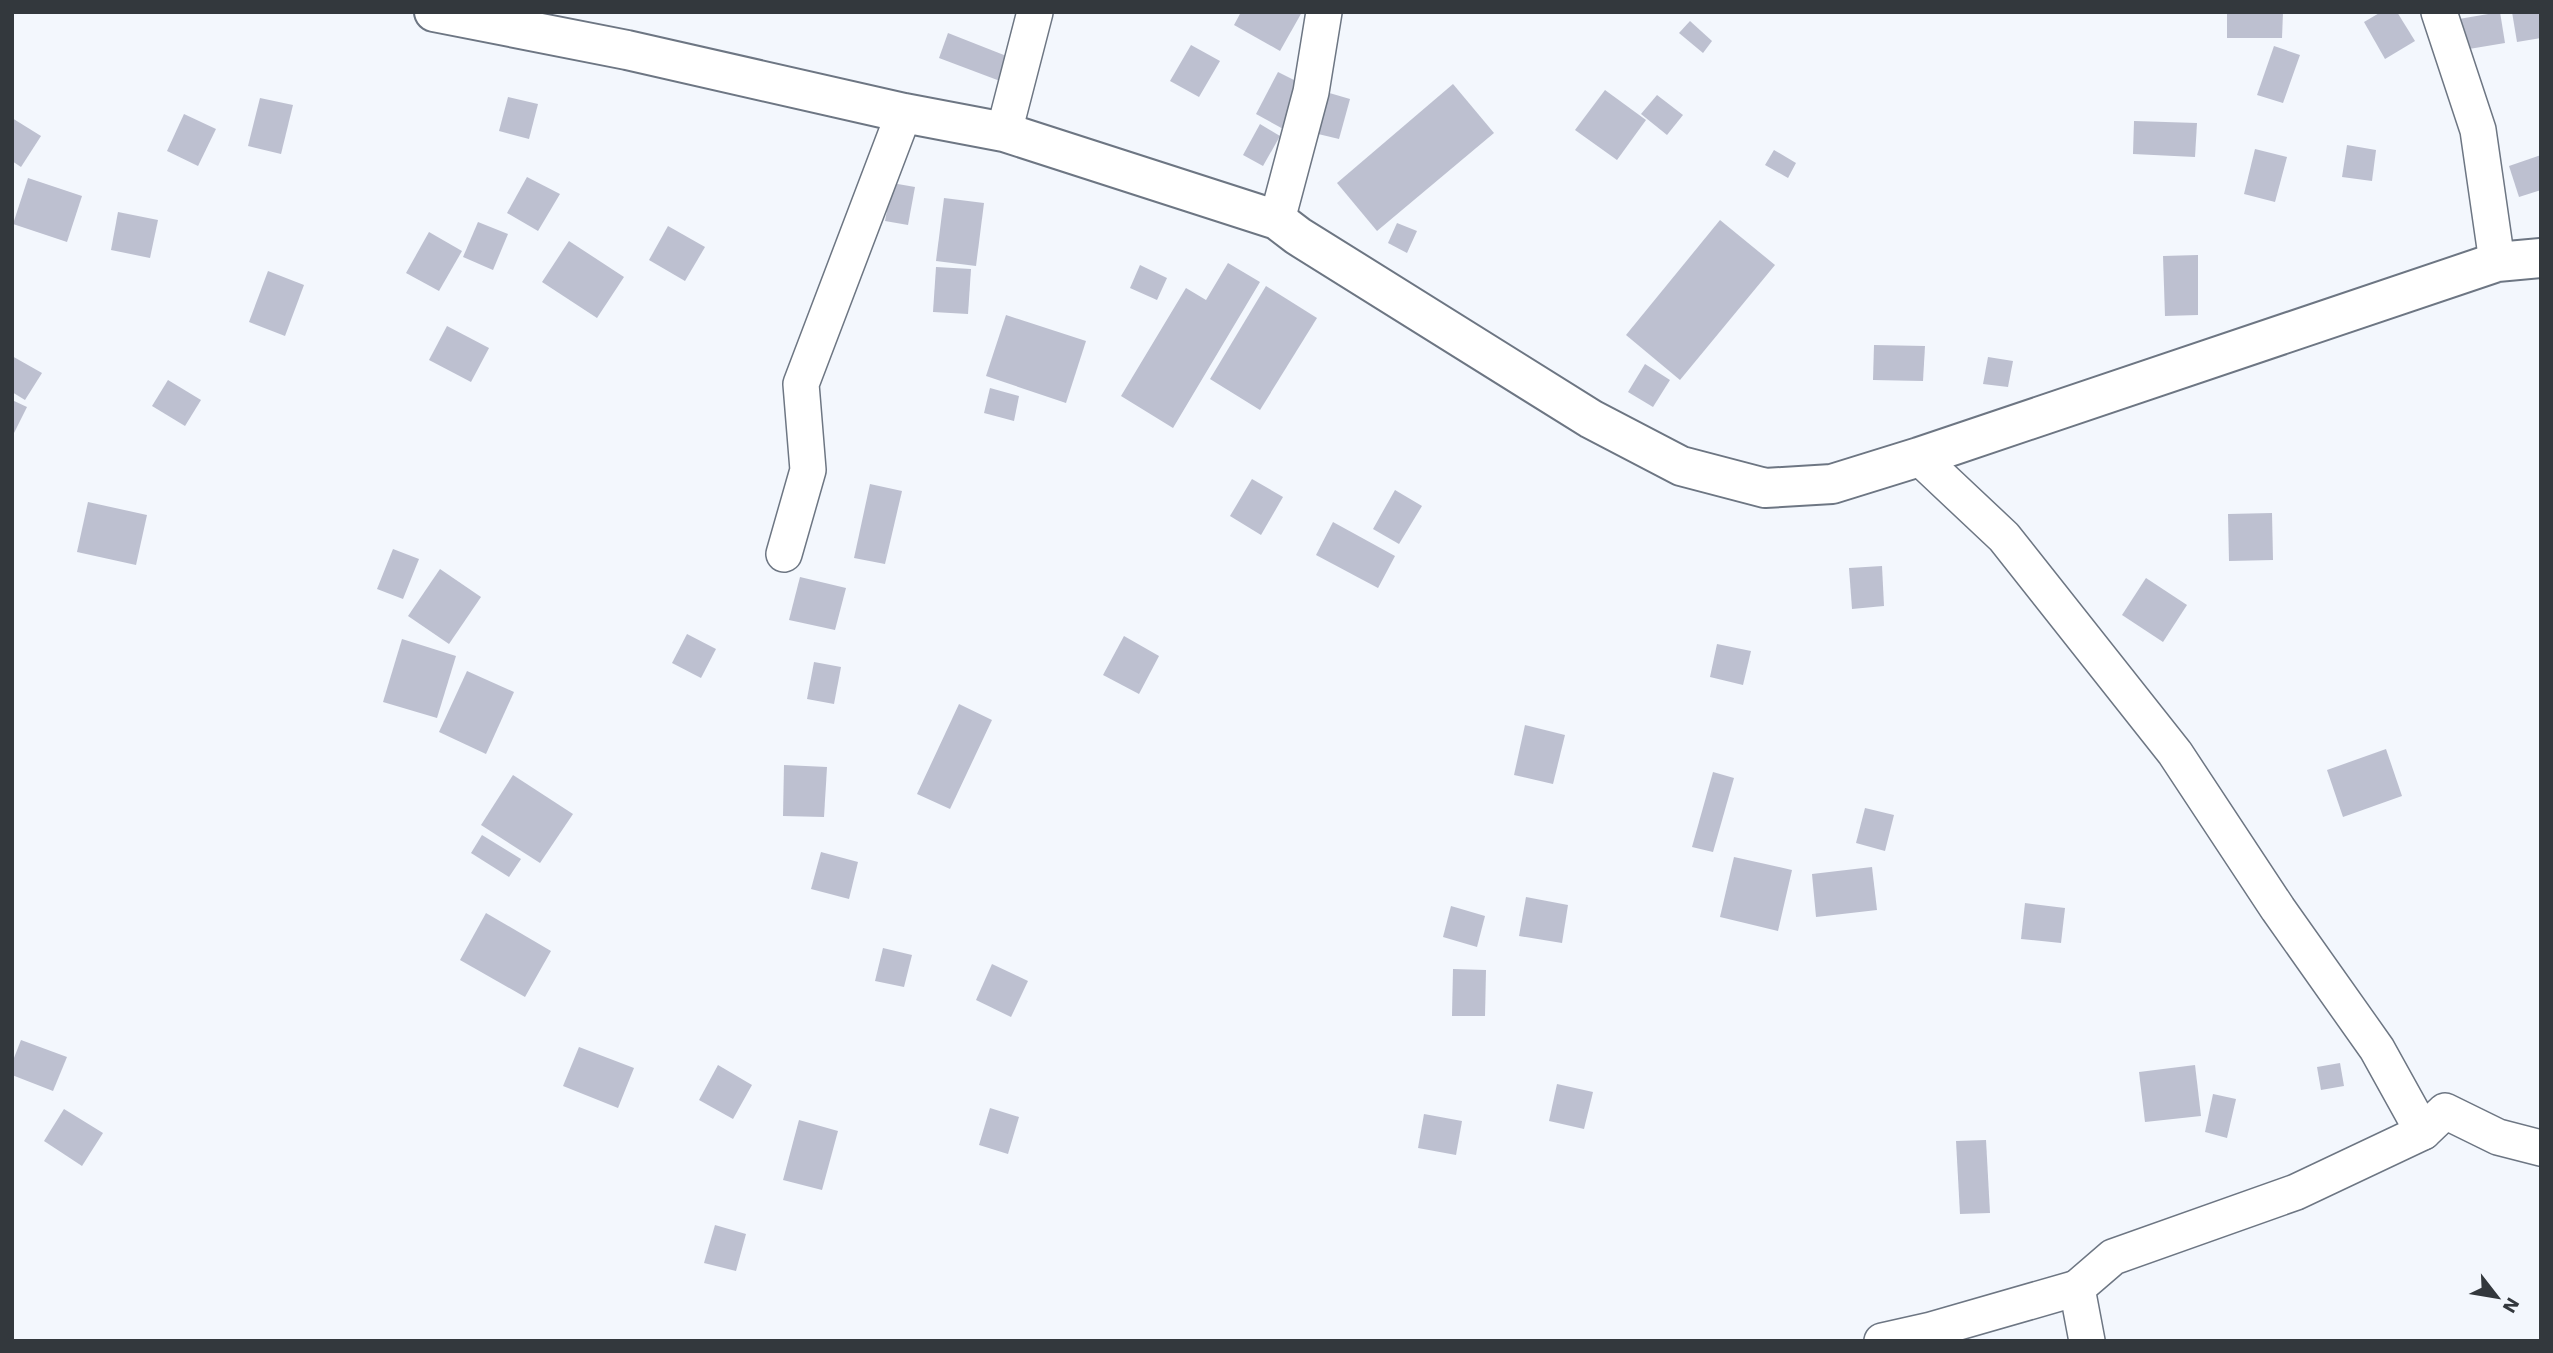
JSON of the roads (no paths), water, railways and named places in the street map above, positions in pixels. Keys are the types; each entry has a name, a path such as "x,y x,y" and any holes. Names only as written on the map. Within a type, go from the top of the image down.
{"street":[{"path":"434,12 627,50 904,113 1004,132 1277,220 1298,236 1591,419 1681,466 1765,488 1832,484 2497,262 2541,258"},
{"path":"1004,132 1035,12"},
{"path":"1277,220 1311,92 1324,12"},
{"path":"2439,12 2478,130 2497,262"},
{"path":"784,554 808,470 801,384 904,113"},
{"path":"1919,457 2004,537 2175,752 2278,909 2376,1049 2423,1132"},
{"path":"1882,1341 1931,1335 2077,1288 2113,1257 2296,1192 2423,1132 2445,1111 2498,1138 2541,1148"},
{"path":"2077,1288 2087,1341"}]}
